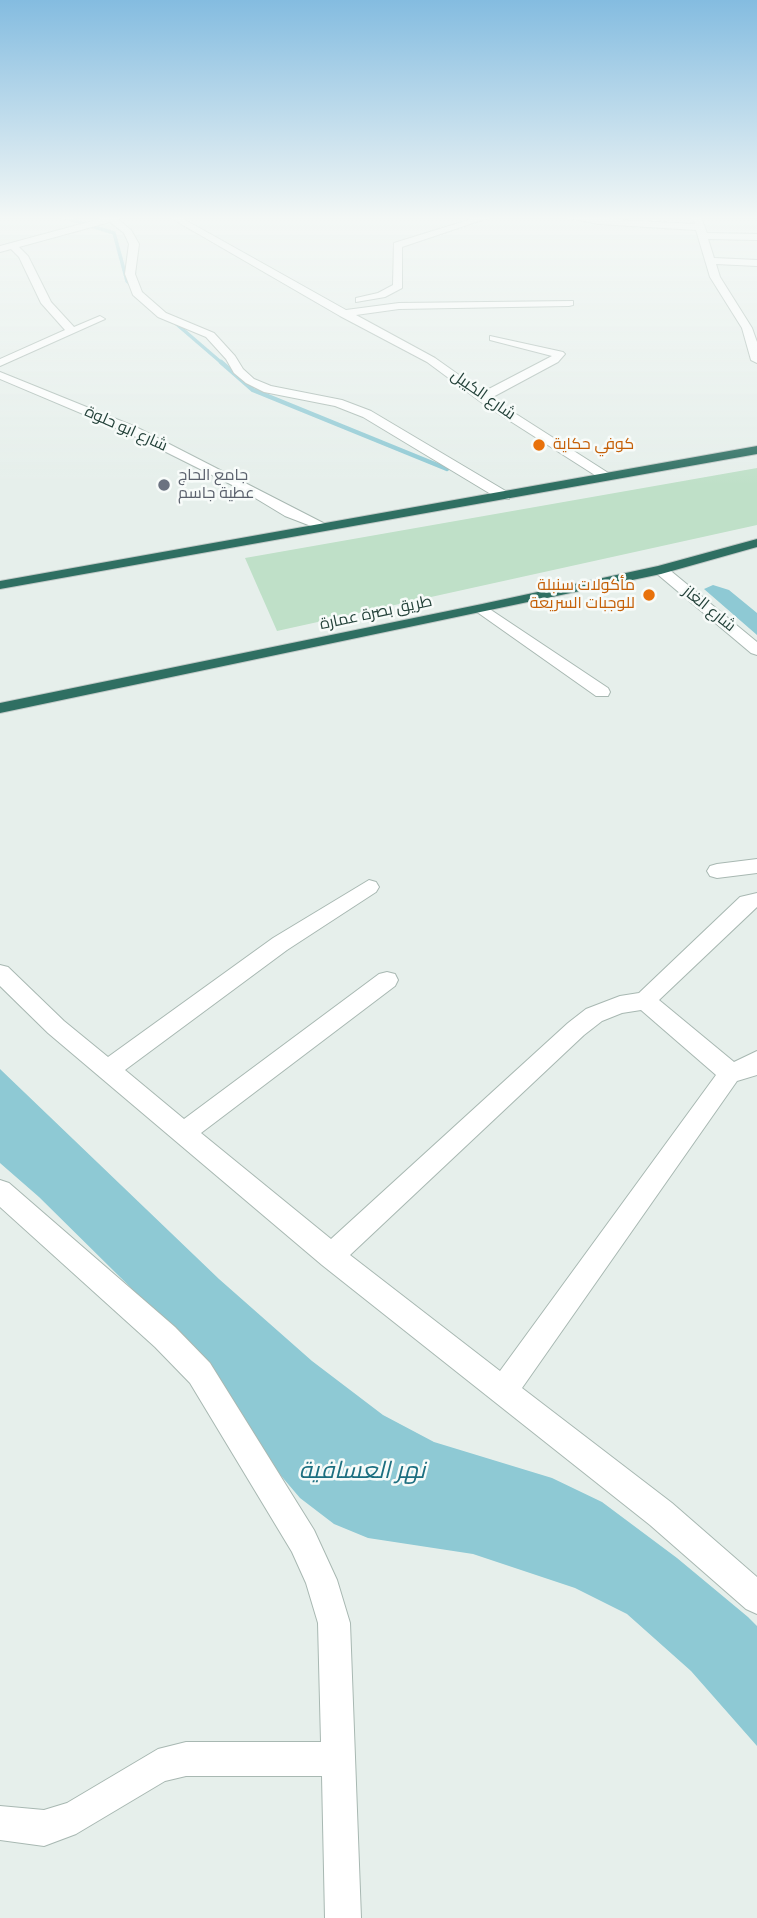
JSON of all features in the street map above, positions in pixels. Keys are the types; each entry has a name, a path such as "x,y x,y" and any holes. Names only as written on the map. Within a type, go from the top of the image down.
{"highway":[{"path":"0,585 757,450"},
{"name":"طريق بصرة عمارة","path":"0,708 482,609 661,569 757,543"}],"street":[{"path":"49,307 71,330"},
{"path":"152,307 162,315 210,335 250,382 268,389 338,403 367,414 504,496"},
{"name":"شارع الكيبل","path":"331,307 431,360 483,397 606,476"},
{"path":"344,314 396,307"},
{"path":"733,307 747,328 757,360"},
{"path":"0,363 100,319"},
{"path":"483,397 559,355 494,338"},
{"name":"شارع ابو حلوة","path":"0,375 132,430 247,487 290,513 324,527"},
{"name":"شارع الغاز","path":"661,569 757,650"},
{"path":"482,609 602,692"},
{"path":"717,871 757,866"},
{"path":"108,1070 280,944 369,887"},
{"path":"331,1256 594,1015 620,1004 645,1002 747,902 757,900"},
{"path":"0,973 57,1027 331,1256 661,1514 757,1598"},
{"path":"183,1133 387,980"},
{"path":"645,1002 730,1073"},
{"path":"503,1390 730,1073 749,1068 757,1060"},
{"path":"0,1191 165,1337 200,1373 303,1541 321,1580 334,1623 343,1918"},
{"path":"0,1823 44,1828 76,1816 158,1766 186,1759 338,1759"}],"green space":[{"path":"757,468 757,525 277,631 245,558"}],"water":[{"path":"713,585 729,590 757,613 757,635 704,589"},
{"name":"نهر العسافية","path":"0,1069 219,1279 312,1361 383,1415 434,1442 552,1478 602,1502 677,1558 748,1617 757,1626 757,1746 691,1671 627,1614 575,1588 473,1554 368,1538 334,1524 300,1498 277,1471 202,1358 39,1197 0,1163"}],"waterway":[{"path":"173,321 223,364"},
{"path":"221,362 253,390 447,469"}],"place":[{"name":"كوفي حكاية","path":"539,445"},
{"name":"جامع الحاج عطية جاسم","path":"164,485"},
{"name":"مأكولات سنبلة للوجبات السريعة","path":"649,595"}]}
